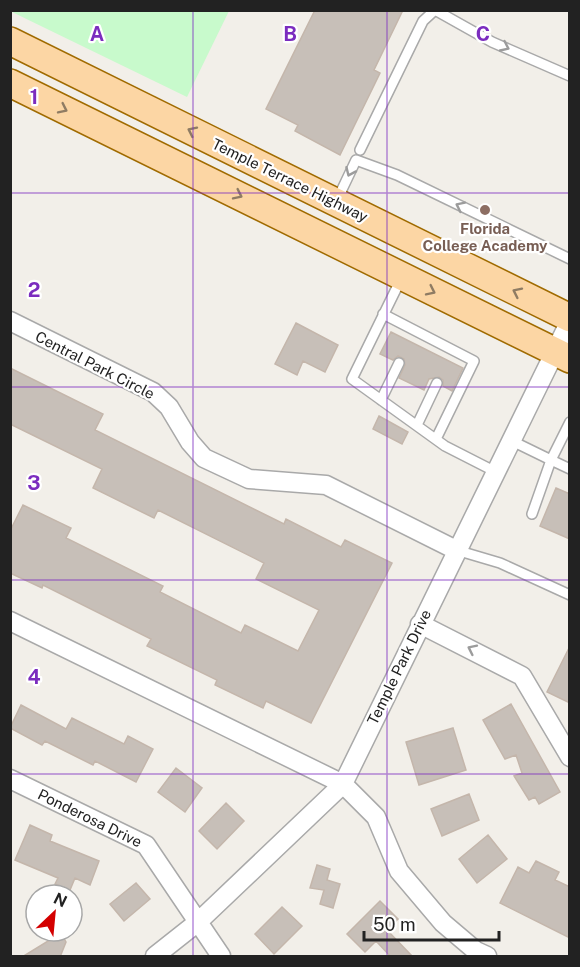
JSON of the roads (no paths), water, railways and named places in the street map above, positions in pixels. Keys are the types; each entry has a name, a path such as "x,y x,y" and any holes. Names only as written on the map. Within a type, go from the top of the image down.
{"main road":[{"name":"Temple Terrace Highway","path":"10,41 570,320"},
{"path":"10,83 562,355"}],"street":[{"name":"Temple Park Drive","path":"154,957 198,922 343,784 494,471 510,440 562,355 570,320"},
{"name":"Central Park Circle","path":"10,321 153,392 169,407 190,442 204,458 249,479 326,485 456,550"},
{"path":"10,621 343,784 376,817 399,871 443,923 476,951 487,957"},
{"path":"420,624 522,676 570,757"},
{"name":"Ponderosa Drive","path":"10,779 146,845 221,957"}],"lane":[{"path":"360,150 423,21 435,10 492,42 570,76"},
{"path":"336,202 356,160 397,175 570,259"},
{"path":"402,277 352,379 445,446 494,471"},
{"path":"383,314 474,361 436,439"},
{"path":"409,341 415,331"},
{"path":"449,361 453,350"},
{"path":"381,400 399,363"},
{"path":"417,425 438,383"},
{"path":"532,513 551,460 570,422"},
{"path":"510,440 570,469"},
{"path":"456,550 500,563 570,595"}],"place":[{"name":"Florida College Academy","path":"485,210"}]}
